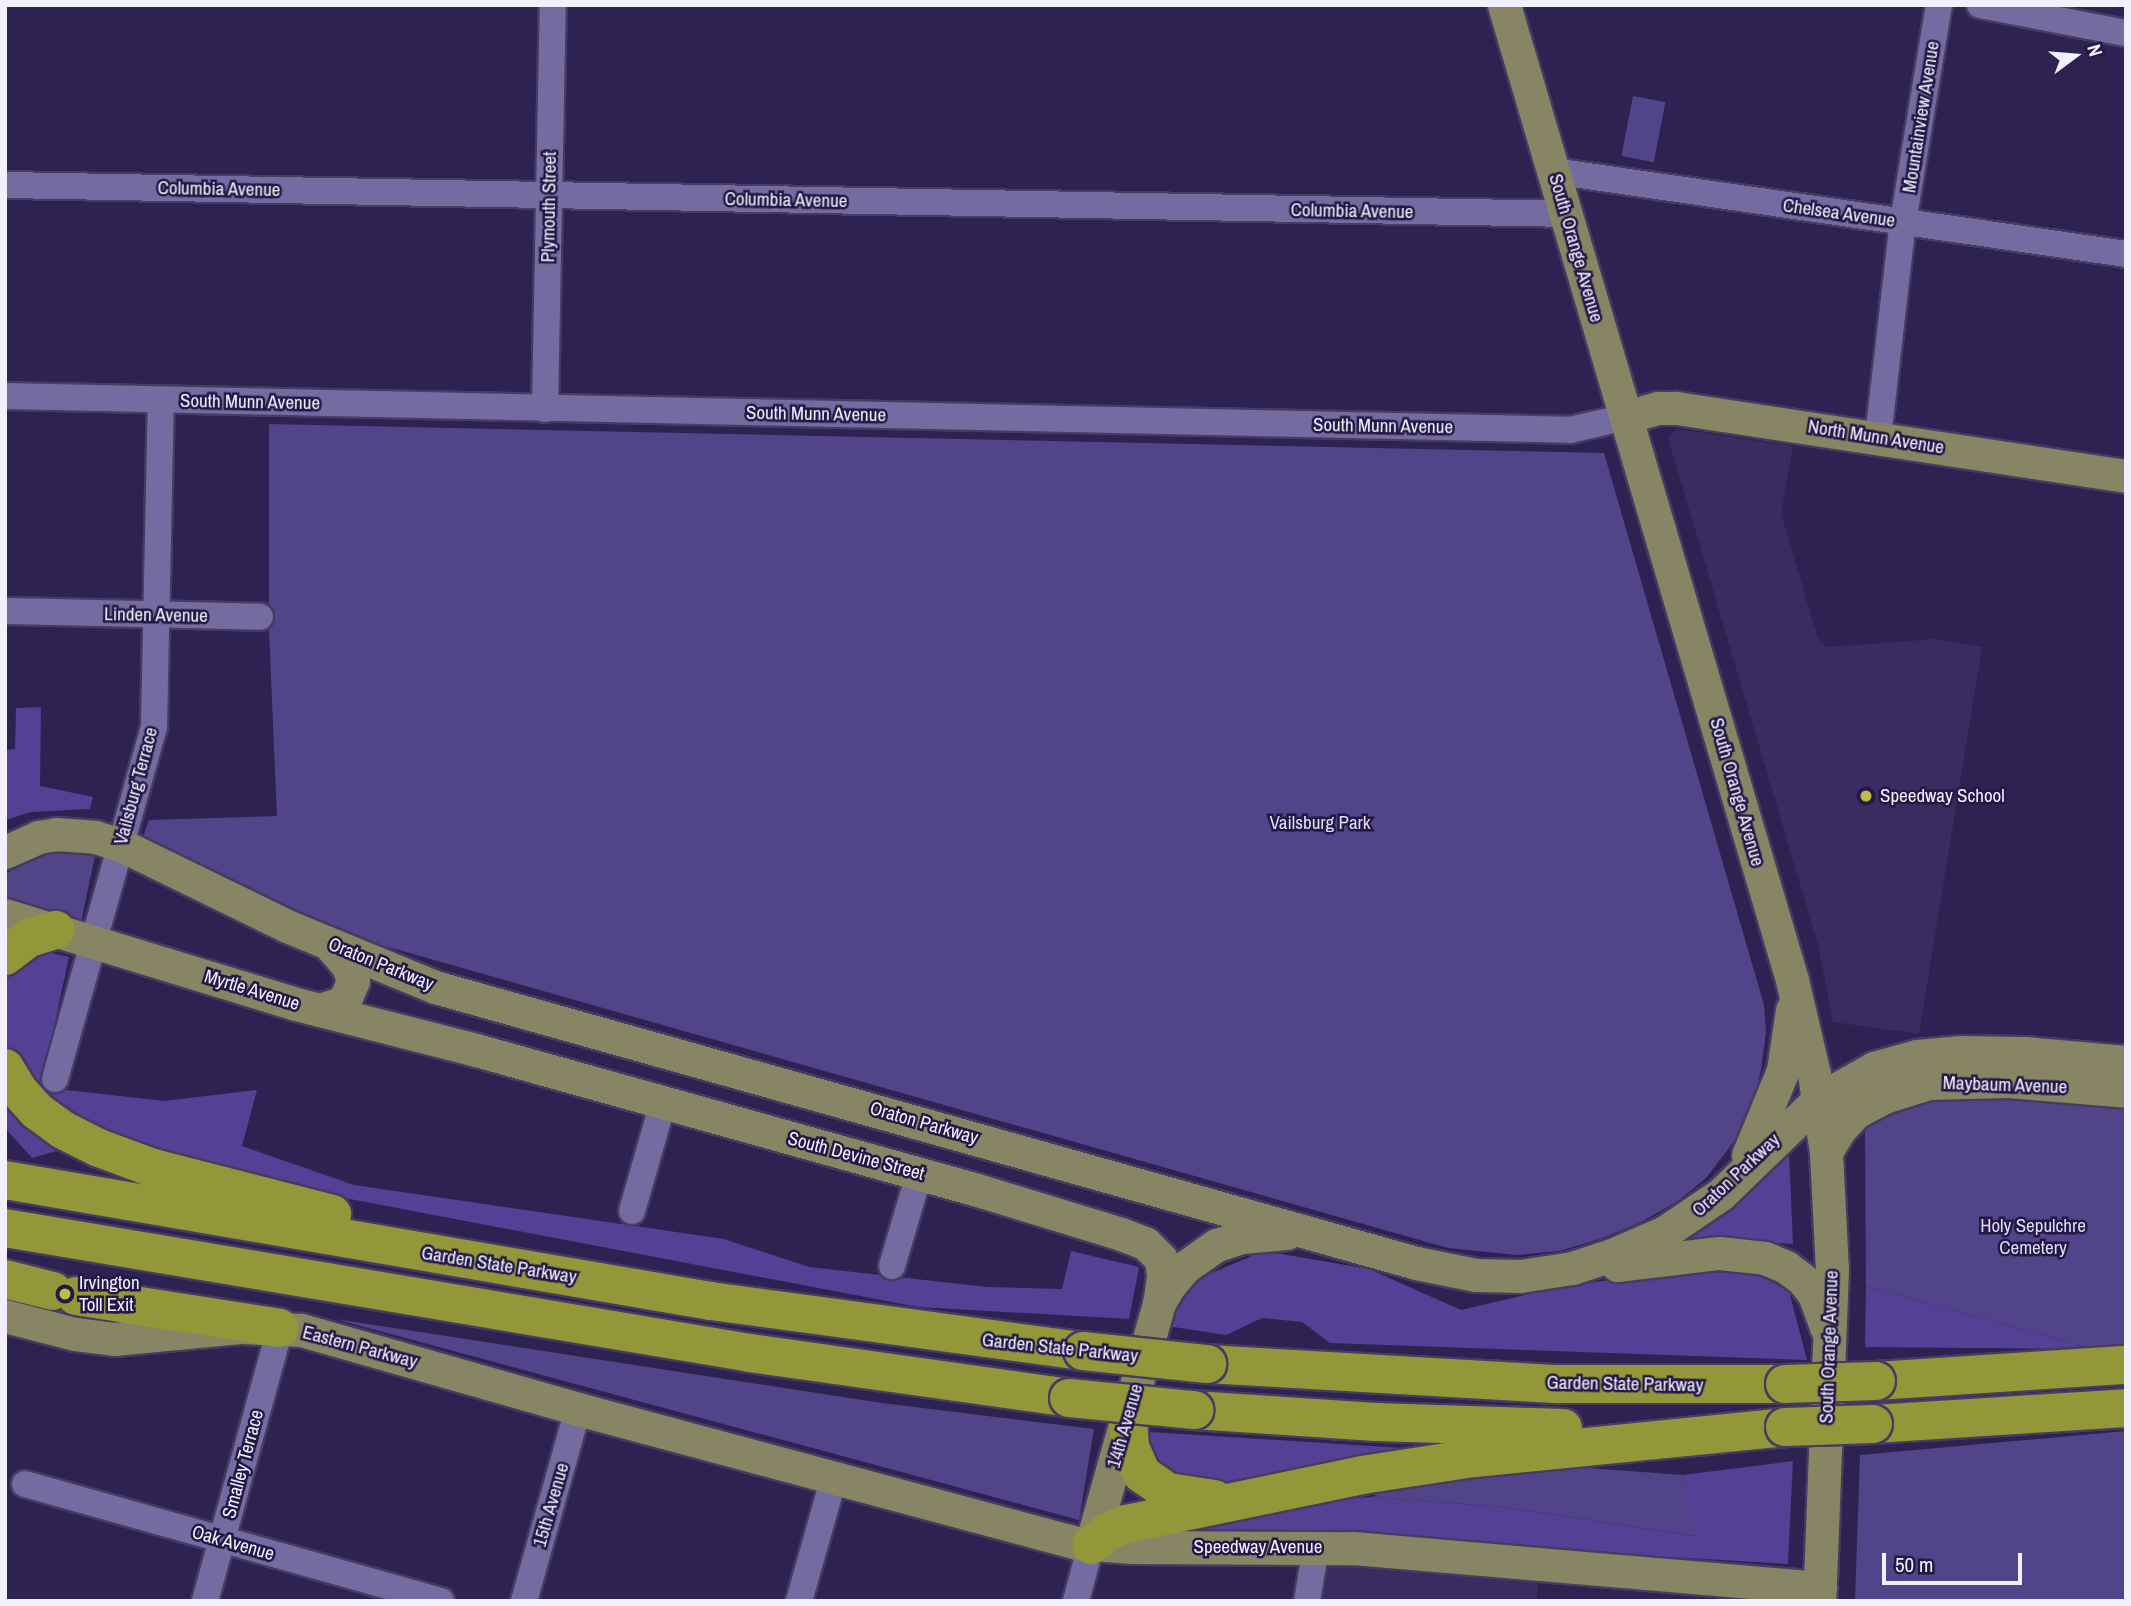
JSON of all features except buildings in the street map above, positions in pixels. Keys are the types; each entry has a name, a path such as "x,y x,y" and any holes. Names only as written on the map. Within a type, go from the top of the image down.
{"highway":[{"path":"5,956 29,938 56,930"},
{"path":"5,1068 27,1101 49,1121 81,1140 126,1159 578,1278"},
{"name":"Garden State Parkway","path":"5,1181 872,1325 1207,1364 1546,1384 1785,1384 2126,1365"},
{"path":"5,1228 802,1362 1069,1398 1194,1409 1442,1425 1634,1429 1873,1424 2126,1408"},
{"path":"5,1279 65,1294 280,1328"},
{"path":"1128,1418 1133,1457 1142,1474 1158,1488 1191,1497 1261,1497"},
{"path":"1091,1545 1107,1532 1126,1524 1362,1475 1451,1461 1785,1427"}],"main road":[{"name":"South Orange Avenue","path":"1504,5 1792,980 1819,1099 1826,1152 1832,1244 1831,1342 1819,1594"},
{"name":"North Munn Avenue","path":"1626,417 1658,408 1676,408 2126,476"},
{"name":"Oraton Parkway","path":"5,852 38,837 56,834 95,837 121,845 328,943 435,987 1455,1272 1497,1277 1546,1273 1612,1255 1665,1232 1707,1206 1819,1099"},
{"name":"Myrtle Avenue","path":"5,915 320,1010 501,1057"},
{"path":"320,1010 344,1002 353,981 348,966 328,943"},
{"path":"1735,1181 1769,1110 1785,1063 1792,980"},
{"name":"Maybaum Avenue","path":"1819,1099 1874,1068 1926,1055 2003,1052 2126,1062"},
{"name":"South Devine Street","path":"501,1057 919,1174 1133,1238 1157,1252 1163,1276 1159,1303"},
{"name":"Maybaum Avenue","path":"1826,1152 1839,1130 1856,1112 1884,1097 1929,1083 2008,1081 2126,1091"},
{"path":"1104,1228 1121,1228 1139,1217 1142,1197 1132,1181"},
{"name":"14th Avenue","path":"1091,1545 1159,1303 1185,1267 1217,1245 1256,1235 1311,1233"},
{"path":"1546,1273 1719,1253 1754,1255 1776,1262 1804,1280 1819,1304 1831,1342"},
{"name":"Eastern Parkway","path":"5,1316 53,1330 114,1339 242,1327 280,1328 321,1335 707,1443"},
{"name":"Speedway Avenue","path":"707,1443 1091,1545 1394,1550 1819,1594"}],"street":[{"name":"Plymouth Street","path":"545,409 553,5"},
{"name":"Mountainview Avenue","path":"1878,437 1903,222 1939,5"},
{"path":"1980,5 2126,33"},
{"name":"Chelsea Avenue","path":"1553,171 2126,254"},
{"name":"Columbia Avenue","path":"5,185 1566,214"},
{"name":"South Munn Avenue","path":"5,396 1570,430 1626,417"},
{"name":"Vailsburg Terrace","path":"55,1079 154,727 161,400"},
{"name":"Linden Avenue","path":"5,611 260,617"},
{"path":"632,1211 663,1103"},
{"path":"892,1266 919,1174"},
{"name":"Smalley Terrace","path":"205,1601 280,1328"},
{"name":"15th Avenue","path":"524,1601 578,1409"},
{"path":"799,1601 834,1477"},
{"name":"Oak Avenue","path":"25,1484 441,1601"},
{"name":"14th Avenue","path":"1076,1601 1091,1545"},
{"path":"1307,1601 1315,1547"}],"shaded area":[{"name":"Speedway School","path":"1677,429 1793,446 1781,513 1818,639 1827,647 1935,639 1982,647 1919,1034 1833,1022 1818,945 1668,438"},
{"path":"41,707 40,786 93,797 90,809 31,812 5,820 5,750 15,749 16,708"},
{"path":"5,943 69,957 41,1087 164,1101 257,1090 242,1146 354,1185 724,1239 809,1267 987,1287 1062,1289 1071,1251 1139,1267 1129,1319 918,1307 197,1170 102,1138 32,1158 5,1128"},
{"path":"1789,1151 1793,1244 1691,1238"},
{"path":"1264,1251 1369,1269 1461,1310 1564,1286 1737,1263 1789,1291 1807,1360 1330,1343 1302,1322 1262,1318 1226,1335 1167,1326 1197,1279"},
{"path":"1866,1286 2094,1349 1865,1347"},
{"path":"1150,1432 1418,1449 1286,1479 1184,1483 1148,1460"},
{"path":"1793,1461 1788,1564 1186,1528 1309,1500 1373,1497 1503,1507 1695,1536 1683,1475"},
{"path":"1315,1555 1539,1574 1537,1601 1303,1601"}],"green space":[{"path":"1633,96 1665,102 1654,162 1621,156"},
{"name":"Vailsburg Park","path":"269,424 1604,453 1764,1005 1766,1032 1761,1070 1753,1103 1739,1135 1706,1178 1678,1201 1641,1222 1600,1239 1559,1251 1517,1255 1448,1248 374,943 316,919 143,837 149,820 277,816 269,631"},
{"path":"51,851 95,856 81,922 5,901 5,874"},
{"name":"Holy Sepulchre Cemetery","path":"1959,1088 2126,1102 2126,1346 2094,1349 1866,1286 1865,1124 1897,1102"},
{"path":"335,1319 882,1403 1094,1429 1079,1520"},
{"path":"2126,1431 2126,1601 1855,1601 1860,1455"},
{"path":"1589,1468 1683,1475 1696,1536 1503,1507 1373,1497 1391,1484"}],"place":[{"name":"Speedway School","path":"1866,796"},
{"name":"Irvington Toll Exit","path":"65,1294"}]}
